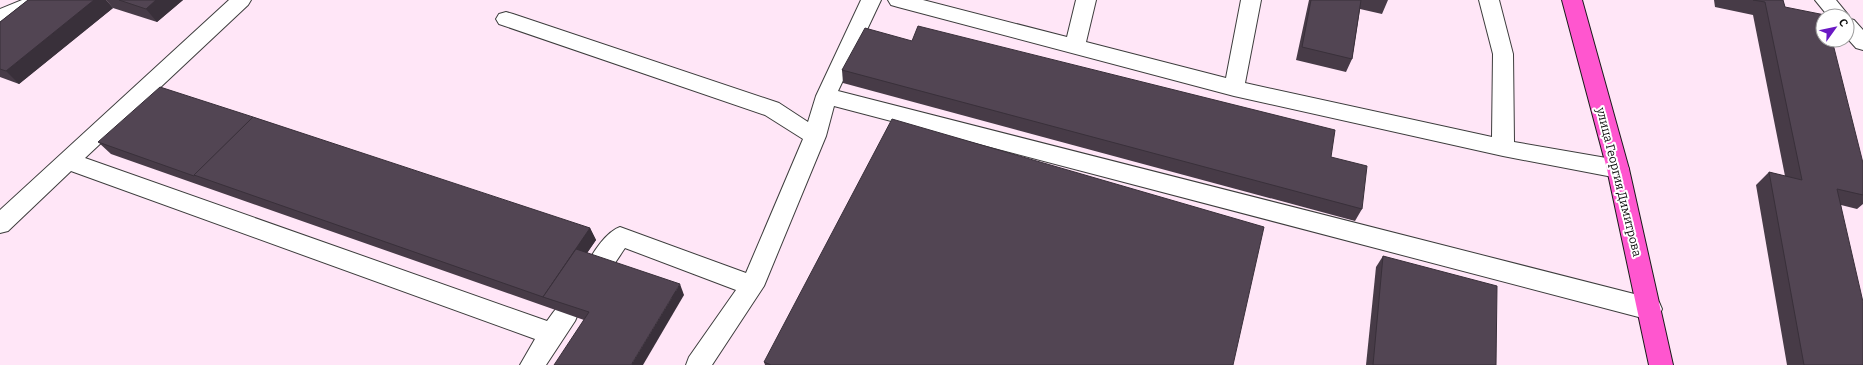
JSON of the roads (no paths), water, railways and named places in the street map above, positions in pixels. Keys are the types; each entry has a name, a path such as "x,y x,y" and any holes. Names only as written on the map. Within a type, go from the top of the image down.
{"main road":[{"name":"улица Георгия Димитрова","path":"1572,0 1618,169 1650,309 1661,365"}],"lane":[{"path":"0,16 41,0"},
{"path":"0,224 241,0"},
{"path":"698,365 752,286 815,136 826,96 871,0"},
{"path":"898,0 1234,88 1503,148 1618,169"},
{"path":"1075,47 1086,0"},
{"path":"1234,88 1251,0"},
{"path":"1489,0 1503,54 1503,148"},
{"path":"1825,0 1832,8"},
{"path":"506,19 772,109 815,136"},
{"path":"1855,34 1863,42"},
{"path":"826,96 1650,309"},
{"path":"68,161 552,334"},
{"path":"598,266 620,237 752,286"},
{"path":"532,365 566,314"}]}
